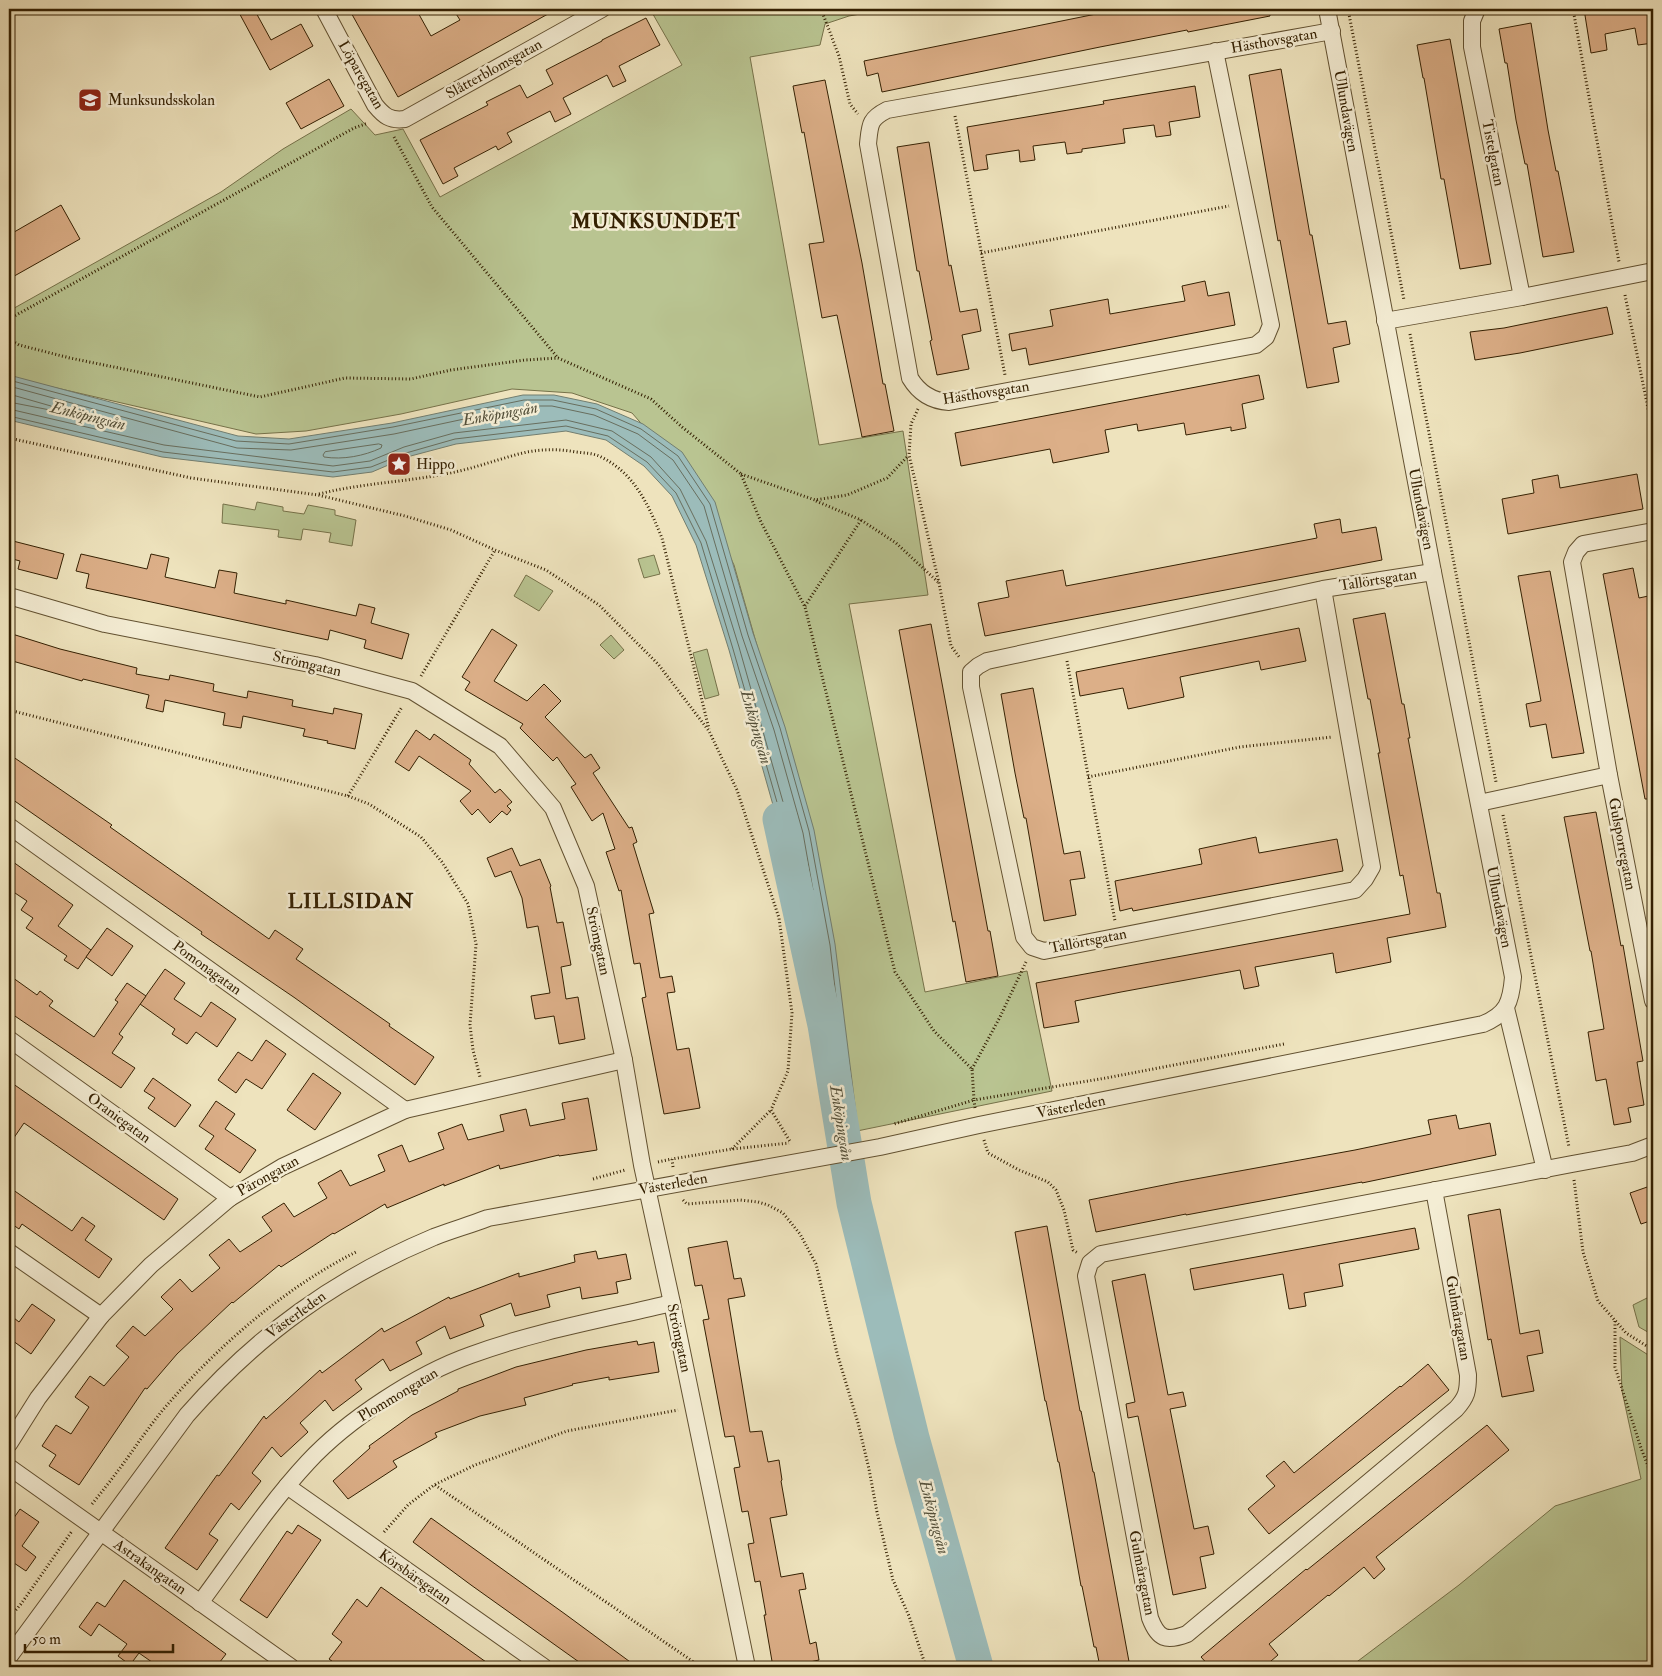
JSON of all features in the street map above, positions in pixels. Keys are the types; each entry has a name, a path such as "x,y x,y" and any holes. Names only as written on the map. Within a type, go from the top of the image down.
{"street":[{"name":"Löparegatan","path":"324,9 375,105 384,116"},
{"name":"Slåtterblomsgatan","path":"384,116 394,120 405,119 602,9"},
{"name":"Ullundavägen","path":"1327,9 1433,572 1513,977 1512,994 1506,1008"},
{"name":"Tistelgatan","path":"1477,9 1472,21 1472,47 1522,297"},
{"name":"Hästhovsgatan","path":"1216,51 1271,326 1266,337 1256,345 949,402 937,401 916,388 910,378 868,144 869,128 875,116 887,110 951,98 1216,51 1332,31"},
{"path":"1385,321 1522,297 1653,271"},
{"name":"Gulsporregatan","path":"1653,531 1583,544 1576,552 1572,562 1609,775 1653,1001"},
{"name":"Tallörtsgatan","path":"1323,589 1372,867 1365,879 1355,890 1044,951 1032,947 1024,937 970,687 971,672 987,661 1064,644 1323,589 1433,572"},
{"name":"Strömgatan","path":"9,596 105,624 315,665 412,691 500,746 553,808 586,886 624,1060 646,1189 672,1304 747,1667"},
{"path":"1478,803 1609,775"},
{"name":"Pomonagatan","path":"9,826 405,1110"},
{"path":"1506,1008 1545,1170"},
{"name":"Västerleden","path":"9,1658 187,1415 214,1384 249,1351 310,1303 394,1255 436,1236 488,1218 880,1147 979,1125 1483,1024 1496,1019 1506,1008"},
{"name":"Oraniegatan","path":"9,1039 230,1198"},
{"name":"Pärongatan","path":"9,1444 38,1398 101,1316 151,1265 230,1198 282,1166 405,1110 624,1060"},
{"path":"1090,1263 1101,1254 1545,1170 1632,1152 1653,1145"},
{"name":"Gulmåragatan","path":"1090,1263 1086,1276 1150,1618 1154,1630 1162,1636 1174,1639 1187,1634 1465,1400 1468,1388 1468,1374 1434,1190"},
{"path":"9,1252 101,1316"},
{"name":"Plommongatan","path":"200,1603 287,1486 309,1461 339,1432 376,1405 427,1375 470,1355 533,1335 672,1304"},
{"name":"Astrakangatan","path":"9,1467 291,1667"},
{"name":"Körsbärsgatan","path":"287,1486 544,1667"}],"path":[{"path":"804,9 822,14"},
{"path":"821,9 839,56 850,104 869,128"},
{"path":"1348,9 1572,1164 1583,1252 1598,1301 1626,1333 1653,1350"},
{"path":"1573,9 1621,277 1653,433"},
{"path":"951,98 1008,391"},
{"path":"9,319 346,133 384,116 432,207 558,358 651,399 682,427 741,474 815,500 861,520 896,542 939,583"},
{"path":"981,252 1246,203"},
{"path":"9,339 19,345 70,358 260,397 345,378 411,379 460,369 525,360 558,358"},
{"path":"925,395 911,424 909,455 939,583 951,646 971,672"},
{"path":"9,438 191,478 318,495 405,516 451,530 546,570 599,605 658,664 709,731"},
{"path":"318,495 343,488 451,473 528,452 560,449 597,455 622,470 638,488 651,510 662,538 709,731 737,790 778,918 792,1013 788,1071 771,1110 732,1149"},
{"path":"815,500 847,496 887,478 909,455"},
{"path":"741,474 761,522 805,607 895,972 934,1031 972,1069"},
{"path":"805,607 861,520"},
{"path":"348,796 495,550"},
{"path":"1064,644 1118,936"},
{"path":"9,710 348,796 369,804 421,837 442,862 468,904 476,944 470,1025 473,1050 484,1092"},
{"path":"1088,777 1240,747 1349,734"},
{"path":"1032,947 1013,990 972,1069 974,1100 979,1125 988,1152 1019,1170 1048,1182 1056,1190 1064,1210 1074,1250 1090,1263"},
{"path":"891,1125 974,1100 1106,1078 1285,1044"},
{"path":"771,1110 791,1143 732,1149 672,1159 679,1197 687,1204 740,1200 758,1202 783,1213 800,1234 816,1264 837,1353 858,1423 869,1469 876,1512 893,1580 909,1616 926,1667"},
{"path":"1615,1321 1615,1367 1653,1479"},
{"path":"372,1546 408,1505 434,1485 474,1465 567,1431 693,1407"},
{"path":"434,1485 701,1667"},
{"path":"9,1618 81,1519"}],"green space":[{"path":"650,9 888,9 849,16 825,24 820,45 750,57 819,445 903,431 928,595 849,604 925,992 1027,971 1052,1091 857,1131 820,903 789,758 734,565 695,485 632,413 572,393 512,389 401,414 306,431 256,434 9,377 9,311 221,192 283,149 351,109 375,135 403,129 440,197 682,65"},
{"path":"257,502 283,507 283,511 304,514 308,505 335,510 335,515 356,520 352,546 329,542 331,533 303,529 301,540 278,537 279,530 222,523 223,504 255,510"},
{"path":"654,555 660,574 644,578 638,559"},
{"path":"526,575 553,591 539,611 514,596"},
{"path":"611,635 624,650 614,659 600,645"},
{"path":"707,649 719,695 705,699 693,653"},
{"path":"1653,1295 1653,1335 1639,1327 1633,1305"},
{"path":"1620,1337 1653,1358 1653,1667 1350,1667 1459,1585 1555,1506 1641,1479 1622,1391"}],"water":[{"path":"9,375 238,436 289,439 392,423 523,395 554,395 597,404 643,424 682,452 715,502 753,633 785,727 814,830 835,944 857,1121 837,1126 815,953 729,650 696,545 672,496 644,466 606,440 566,431 456,444 407,457 372,472 333,477 162,457 9,420"}],"building":[{"path":"237,9 254,9 271,40 301,24 313,46 270,70"},
{"path":"349,9 416,9 431,36 460,20 453,9 557,9 398,97"},
{"path":"1106,9 1269,9 1270,16 1100,47 882,92 878,73 867,76 864,61 1106,12"},
{"path":"1584,9 1653,9 1653,43 1638,45 1635,28 1605,34 1607,50 1591,53"},
{"path":"646,18 660,45 619,66 626,81 613,87 607,75 563,98 571,114 555,122 550,111 507,133 512,142 498,150 496,146 454,168 458,176 443,184 420,140 488,105 486,102 520,85 527,98 553,84 546,70"},
{"path":"1531,23 1548,130 1574,252 1543,257 1527,164 1525,164 1499,29"},
{"path":"1450,39 1491,264 1460,269 1444,179 1441,179 1417,45"},
{"path":"1281,69 1310,235 1312,235 1328,324 1346,321 1350,344 1333,348 1339,382 1307,388 1280,240 1278,241 1249,75"},
{"path":"329,79 344,106 301,129 286,103"},
{"path":"825,80 862,263 883,384 885,384 894,431 862,437 837,315 822,318 809,244 824,242 804,132 802,133 793,86"},
{"path":"1195,86 1200,117 1169,122 1171,135 1156,137 1154,125 1123,129 1125,143 1082,149 1082,152 1067,154 1065,142 1033,146 1035,160 1020,162 1019,150 986,155 988,169 974,171 967,127 1104,104 1103,101"},
{"path":"929,142 949,266 951,265 960,312 977,309 981,331 962,335 969,369 937,375 919,271 917,271 897,147"},
{"path":"61,205 80,239 9,279 9,235"},
{"path":"1205,281 1208,296 1229,292 1235,325 1029,365 1026,348 1012,351 1009,334 1053,326 1050,310 1108,299 1110,314 1185,301 1182,286"},
{"path":"1607,307 1613,334 1475,360 1470,332 1504,328"},
{"path":"1259,375 1264,399 1242,404 1246,428 1231,431 1231,427 1186,435 1184,423 1138,431 1137,424 1105,430 1109,452 1053,463 1050,449 961,466 955,433"},
{"path":"1637,474 1643,509 1508,534 1502,499 1534,493 1532,480 1558,475 1560,488"},
{"path":"1340,519 1342,533 1376,527 1382,560 985,636 978,603 1009,597 1006,581 1063,570 1066,586 1317,538 1314,524"},
{"path":"9,540 64,554 57,579 18,569 20,561 9,558"},
{"path":"81,554 147,569 151,554 169,558 165,577 215,588 219,570 237,573 234,593 286,604 286,600 356,616 359,604 375,608 371,623 409,634 402,659 364,648 366,640 330,630 328,640 86,588 89,574 76,571"},
{"path":"1633,568 1639,598 1653,595 1653,799 1645,799 1603,574"},
{"path":"1550,571 1584,753 1552,758 1546,724 1530,727 1526,704 1541,701 1518,576"},
{"path":"1385,613 1402,704 1404,704 1410,738 1408,738 1437,893 1440,893 1446,927 1387,938 1391,962 1336,973 1333,953 1255,967 1259,986 1244,989 1240,970 1121,992 1075,1001 1079,1022 1044,1028 1036,983 1410,914 1403,875 1400,876 1378,753 1380,753 1353,619"},
{"path":"931,624 998,976 966,982 955,921 953,922 899,630"},
{"path":"1299,628 1306,661 1261,670 1259,661 1180,677 1184,697 1128,709 1123,688 1080,696 1076,672"},
{"path":"492,629 517,645 494,681 527,701 544,684 561,701 545,717 585,758 591,754 600,768 593,773 629,828 632,827 637,842 633,844 654,913 649,914 660,978 672,976 675,992 667,993 677,1050 689,1048 700,1108 664,1114 642,998 646,997 640,963 634,964 621,890 619,891 606,852 615,849 603,813 592,821 571,787 576,784 557,757 553,761 520,728 523,724 465,690 470,682 462,677"},
{"path":"9,633 60,649 137,668 136,674 169,680 170,675 214,684 213,691 247,698 248,691 293,700 292,706 333,714 334,708 362,714 355,749 303,736 305,729 243,716 241,728 223,725 225,713 165,700 163,712 146,708 149,695 83,679 82,681 9,660"},
{"path":"1033,688 1064,854 1080,851 1085,878 1070,880 1076,915 1044,921 1001,694"},
{"path":"416,730 430,740 434,734 471,760 469,764 495,793 500,789 512,802 507,806 511,810 507,815 502,811 490,823 478,809 472,815 460,801 471,791 419,756 409,771 395,762"},
{"path":"9,754 112,825 110,827 269,939 275,930 303,949 296,959 434,1057 415,1085 295,998 201,934 202,932 9,797"},
{"path":"1596,812 1621,946 1623,945 1643,1061 1637,1062 1644,1105 1628,1108 1631,1122 1614,1125 1606,1079 1596,1081 1588,1032 1604,1029 1591,951 1564,817"},
{"path":"1256,837 1259,853 1337,839 1343,871 1133,911 1132,908 1120,911 1115,881 1202,864 1199,849"},
{"path":"512,848 520,866 540,859 551,886 557,923 563,922 571,965 561,967 566,999 578,997 585,1039 559,1044 554,1016 535,1019 531,996 550,993 538,926 527,928 522,898 511,871 495,877 487,858"},
{"path":"9,859 73,905 58,926 91,950 78,969 64,960 67,956 26,928 33,918 21,910 27,901 9,889"},
{"path":"107,928 133,946 112,976 86,957"},
{"path":"165,969 185,983 174,999 201,1017 211,1002 236,1019 217,1047 196,1032 187,1044 172,1034 175,1029 140,1004"},
{"path":"9,975 37,995 40,991 53,1001 49,1006 94,1037 118,1002 115,1000 127,983 146,996 119,1034 123,1037 112,1053 135,1068 121,1088 9,1012"},
{"path":"266,1040 286,1054 262,1089 246,1079 236,1093 218,1080 238,1052 252,1061"},
{"path":"313,1073 341,1093 315,1130 287,1110"},
{"path":"153,1078 191,1105 175,1127 148,1108 155,1098 144,1091"},
{"path":"9,1081 178,1199 164,1220 24,1123 9,1145"},
{"path":"588,1098 597,1150 559,1155 500,1169 499,1165 444,1186 444,1184 387,1208 385,1204 333,1233 281,1267 279,1265 232,1302 177,1354 147,1389 145,1388 79,1485 49,1466 56,1455 42,1446 56,1425 71,1434 89,1407 75,1397 90,1376 104,1386 129,1357 116,1346 133,1326 145,1336 173,1309 161,1297 180,1279 192,1292 220,1268 209,1255 229,1239 240,1252 272,1231 262,1217 284,1203 294,1217 327,1198 318,1183 341,1170 350,1186 385,1171 378,1155 402,1145 409,1162 444,1149 438,1133 462,1124 468,1140 504,1131 500,1115 526,1109 530,1126 565,1119 562,1103"},
{"path":"216,1101 235,1114 225,1129 256,1150 240,1173 205,1149 214,1136 199,1126"},
{"path":"1456,1115 1459,1129 1490,1123 1496,1155 1362,1183 1096,1232 1089,1200 1431,1134 1428,1120"},
{"path":"1653,1185 1653,1220 1641,1224 1630,1193"},
{"path":"9,1187 72,1231 82,1217 95,1226 85,1240 112,1259 99,1278 22,1224 19,1229 9,1222"},
{"path":"1500,1209 1520,1334 1539,1330 1543,1353 1527,1356 1534,1391 1502,1397 1491,1339 1488,1340 1468,1215"},
{"path":"1047,1226 1080,1411 1094,1472 1130,1667 1100,1667 1081,1586 1059,1462 1045,1401 1015,1232"},
{"path":"1415,1228 1419,1249 1339,1264 1343,1286 1304,1293 1306,1306 1289,1309 1283,1274 1194,1290 1190,1269"},
{"path":"727,1241 734,1279 741,1278 745,1296 728,1299 750,1432 762,1431 768,1462 779,1460 787,1515 770,1518 781,1577 803,1573 806,1589 799,1590 810,1644 816,1642 819,1660 787,1667 773,1667 760,1581 755,1582 748,1544 754,1543 748,1511 742,1512 734,1468 740,1467 734,1436 725,1437 703,1320 709,1319 702,1285 695,1286 688,1248"},
{"path":"596,1251 598,1259 626,1254 631,1279 616,1282 618,1293 582,1299 580,1287 547,1295 550,1307 515,1316 511,1303 480,1315 484,1326 450,1339 445,1326 416,1342 422,1354 390,1371 383,1359 355,1380 362,1389 333,1411 325,1400 300,1423 308,1432 281,1457 272,1447 252,1473 261,1481 239,1510 231,1503 209,1534 218,1540 197,1570 165,1548 217,1475 219,1476 264,1416 266,1419 320,1370 322,1373 382,1328 384,1332 449,1297 450,1299 519,1273 519,1277 575,1262 574,1255"},
{"path":"1145,1274 1168,1395 1183,1392 1186,1406 1170,1409 1194,1529 1208,1526 1214,1554 1200,1557 1206,1588 1173,1595 1138,1416 1128,1418 1126,1404 1135,1402 1112,1281"},
{"path":"32,1304 55,1320 31,1354 9,1338 9,1314 19,1322"},
{"path":"637,1341 638,1345 654,1342 659,1372 609,1380 609,1377 572,1384 524,1398 526,1405 480,1416 435,1433 437,1437 393,1461 397,1467 348,1499 333,1481 370,1448 369,1446 412,1415 458,1391 458,1389 516,1367 586,1350"},
{"path":"1428,1364 1449,1390 1269,1534 1248,1509 1275,1486 1266,1476 1284,1461 1294,1473"},
{"path":"1487,1425 1509,1450 1376,1557 1385,1569 1374,1579 1364,1567 1328,1595 1269,1644 1278,1655 1264,1667 1210,1667 1201,1657 1306,1569"},
{"path":"20,1509 39,1522 22,1546 36,1557 26,1571 11,1561 9,1564 9,1525"},
{"path":"431,1518 637,1667 586,1667 471,1585 413,1542"},
{"path":"298,1525 321,1540 267,1618 240,1600 287,1531 292,1534"},
{"path":"124,1580 226,1654 216,1667 159,1667 139,1653 130,1665 118,1656 127,1644 99,1624 91,1636 79,1627 97,1602 105,1607"},
{"path":"381,1587 493,1667 340,1667 329,1659 342,1642 332,1634 357,1599 367,1607"}],"waterway":[{"name":"Enköpingsån","path":"780,819 825,1025 854,1203 912,1438 976,1667"}],"place":[{"name":"Munksundsskolan","path":"90,100"},
{"name":"Hippo","path":"399,464"}],"district":[{"name":"MUNKSUNDET","path":"656,221"},
{"name":"LILLSIDAN","path":"351,901"}]}
